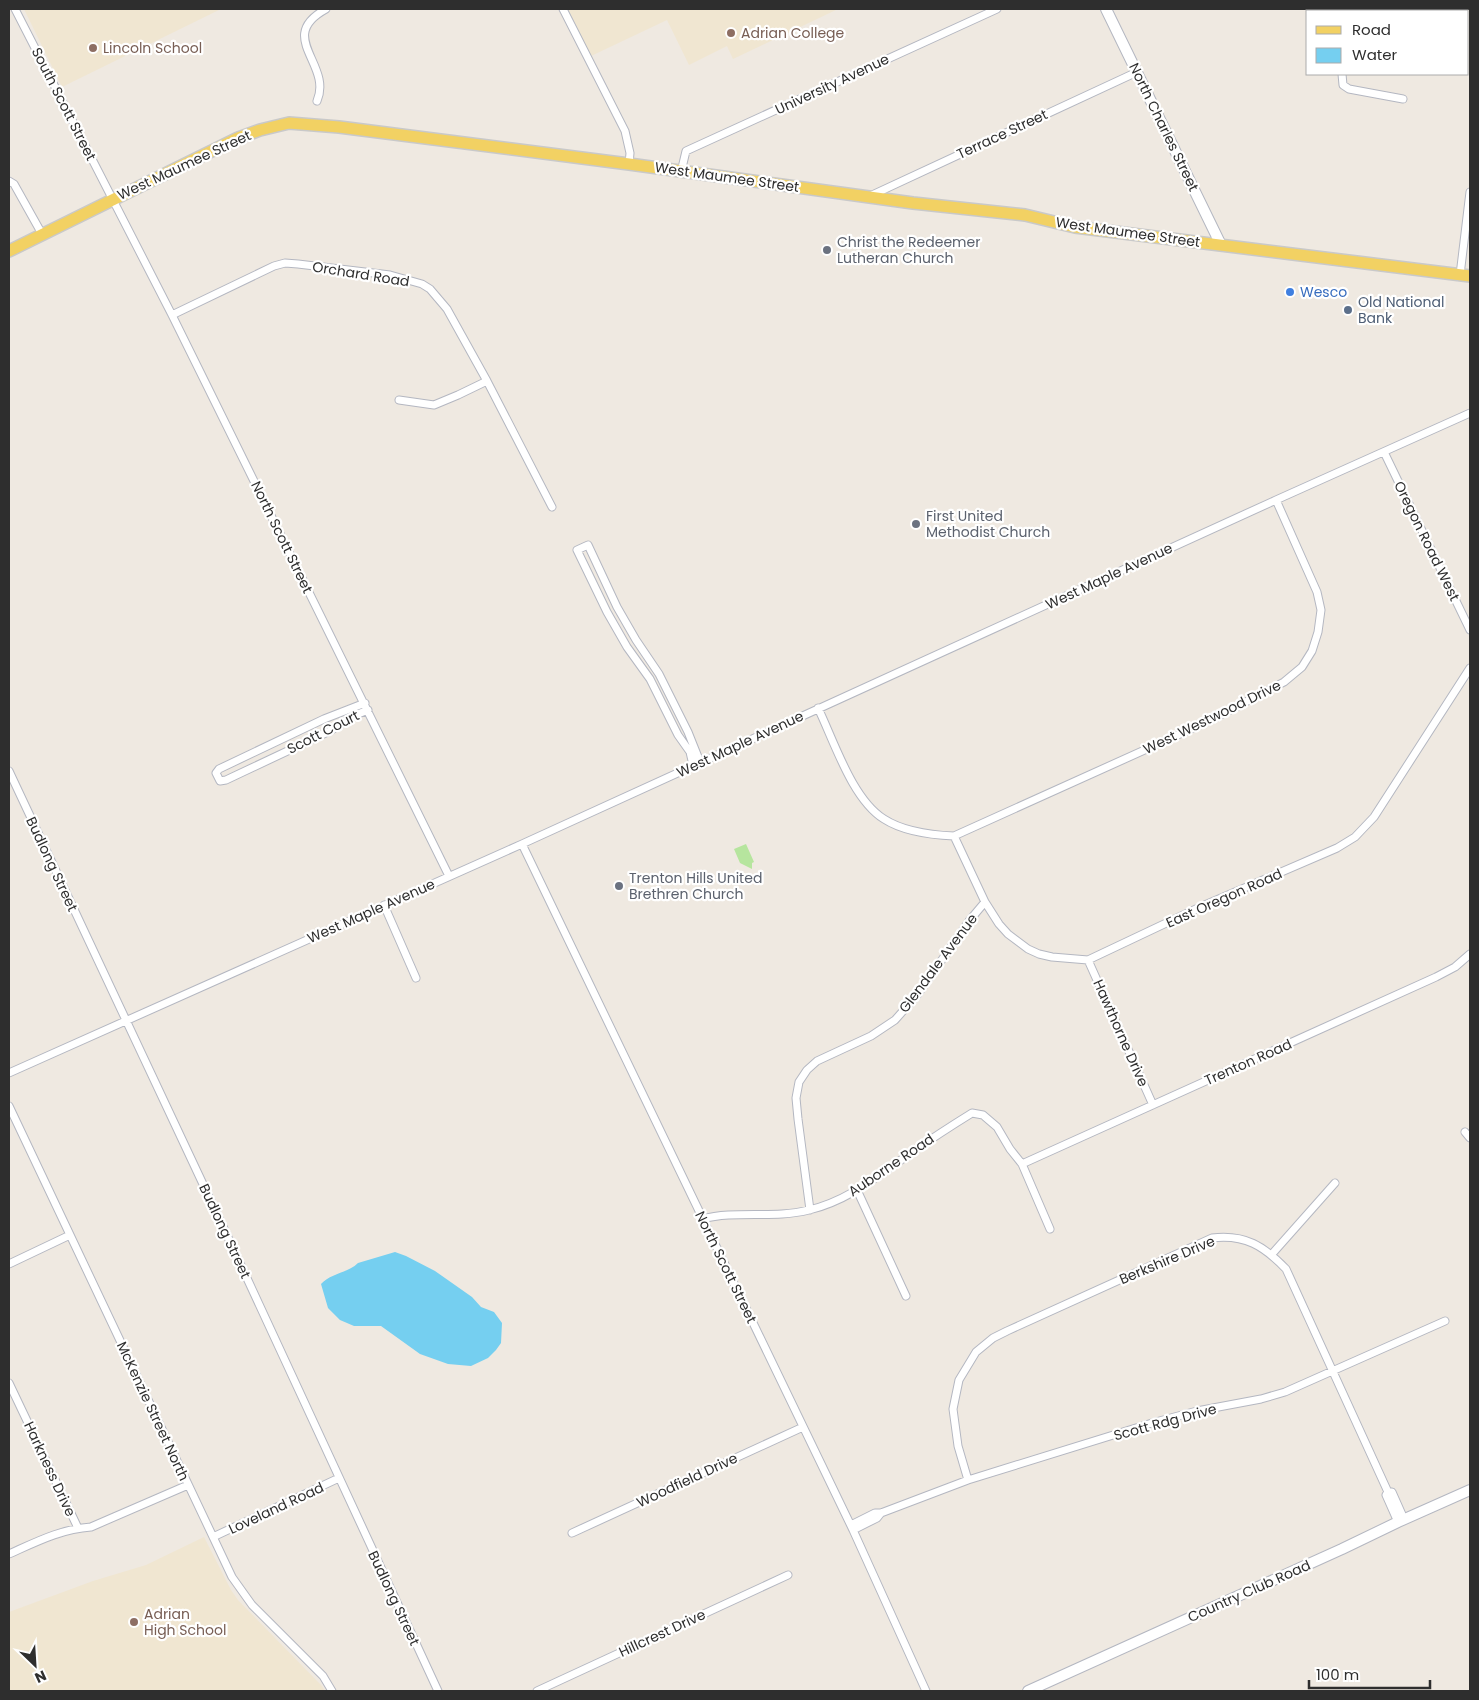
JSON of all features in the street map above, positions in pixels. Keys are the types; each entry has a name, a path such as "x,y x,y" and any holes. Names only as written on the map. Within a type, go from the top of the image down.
{"main road":[{"name":"West Maumee Street","path":"9,251 238,138 289,123 340,127 1025,215 1075,227 1465,275"}],"street":[{"name":"South Scott Street","path":"15,9 114,198"},
{"path":"317,101 321,93 321,84 305,45 305,35 306,26 312,18 326,9"},
{"path":"563,9 625,131 630,153 629,164"},
{"name":"University Avenue","path":"681,172 686,151 997,9"},
{"name":"North Charles Street","path":"1106,9 1221,245"},
{"name":"Terrace Street","path":"868,196 1137,72"},
{"path":"1342,75 1343,85 1348,89 1403,99"},
{"path":"9,181 14,184 42,234"},
{"path":"1465,275 1470,192"},
{"name":"North Scott Street","path":"114,198 367,706 449,876"},
{"name":"Orchard Road","path":"172,315 274,266 285,264 390,276 422,284 430,289 447,309 487,381 552,507"},
{"path":"399,400 434,405 458,396 487,381"},
{"name":"West Maple Avenue","path":"9,1073 522,844 1470,413"},
{"name":"Oregon Road West","path":"1384,452 1470,630"},
{"name":"West Westwood Drive","path":"954,836 1211,720 1284,682 1302,667 1318,632 1321,610 1317,592 1276,500"},
{"path":"588,545 617,606 636,640 659,674 688,732 697,764 678,735 650,679 627,647 607,612 577,550 588,545"},
{"path":"607,612 617,606"},
{"name":"East Oregon Road","path":"1088,960 1198,908 1337,848 1355,837 1374,817 1470,668"},
{"path":"650,679 659,674"},
{"name":"Scott Court","path":"367,706 358,714 330,731 226,780 220,781 216,773 219,769 324,719 367,706"},
{"path":"818,708 856,789 871,809 884,819 900,827 935,835 954,836 985,902 999,924 1018,942 1028,949 1052,957 1088,960"},
{"name":"Scott Court","path":"272,743 278,756"},
{"name":"Budlong Street","path":"9,771 438,1691"},
{"name":"North Scott Street","path":"522,844 852,1527 926,1691"},
{"name":"Glendale Avenue","path":"810,1210 798,1120 796,1098 798,1082 806,1070 816,1061 871,1036 895,1020 918,994 969,921 985,902"},
{"path":"384,905 416,978"},
{"name":"Trenton Road","path":"1022,1164 1436,977 1455,967 1470,954"},
{"name":"Hawthorne Drive","path":"1088,960 1153,1105"},
{"name":"McKenzie Street North","path":"9,1106 232,1577 252,1605 323,1676 332,1691"},
{"name":"Auborne Road","path":"702,1219 717,1215 776,1215 810,1210 838,1200 857,1190 951,1125 972,1113 983,1116 997,1128 1022,1164"},
{"path":"1022,1164 1050,1229"},
{"path":"1272,1254 1335,1183"},
{"path":"857,1190 906,1296"},
{"path":"9,1264 70,1235"},
{"name":"Berkshire Drive","path":"968,1480 953,1421 954,1400 959,1380 976,1352 993,1338 1054,1308 1212,1238 1229,1236 1256,1244 1272,1254 1286,1269 1388,1492 1392,1492 1401,1520"},
{"name":"Scott Rdg Drive","path":"852,1527 875,1513 881,1513 968,1480 1152,1423 1286,1392 1445,1321"},
{"name":"Harkness Drive","path":"9,1383 78,1528"},
{"name":"Woodfield Drive","path":"572,1533 803,1427"},
{"name":"Loveland Road","path":"213,1537 339,1478"},
{"path":"9,1554 53,1534 92,1527 188,1485"},
{"name":"Country Club Road","path":"1028,1691 1470,1490"},
{"name":"Hillcrest Drive","path":"537,1691 788,1575"}],"shaded area":[{"name":"Lincoln School","path":"24,9 221,9 62,87"},
{"name":"Adrian College","path":"568,9 838,9 733,59 727,46 689,65 667,20 591,56"},
{"name":"Adrian High School","path":"204,1537 238,1600 325,1691 9,1691 9,1612 93,1581 146,1565"}],"green space":[{"path":"746,844 754,862 752,863 752,869 740,863 734,849"}],"water":[{"path":"395,1252 435,1271 472,1297 481,1307 494,1312 502,1323 501,1343 488,1358 471,1366 448,1364 420,1354 381,1326 354,1326 340,1320 328,1308 321,1284 325,1280 358,1263"}],"place":[{"name":"Adrian College","path":"731,33"},
{"name":"Lincoln School","path":"93,48"},
{"name":"Christ the Redeemer Lutheran Church","path":"827,250"},
{"name":"Wesco","path":"1290,292"},
{"name":"Old National Bank","path":"1348,310"},
{"name":"First United Methodist Church","path":"916,524"},
{"name":"Trenton Hills United Brethren Church","path":"619,886"},
{"name":"Adrian High School","path":"134,1622"}]}
